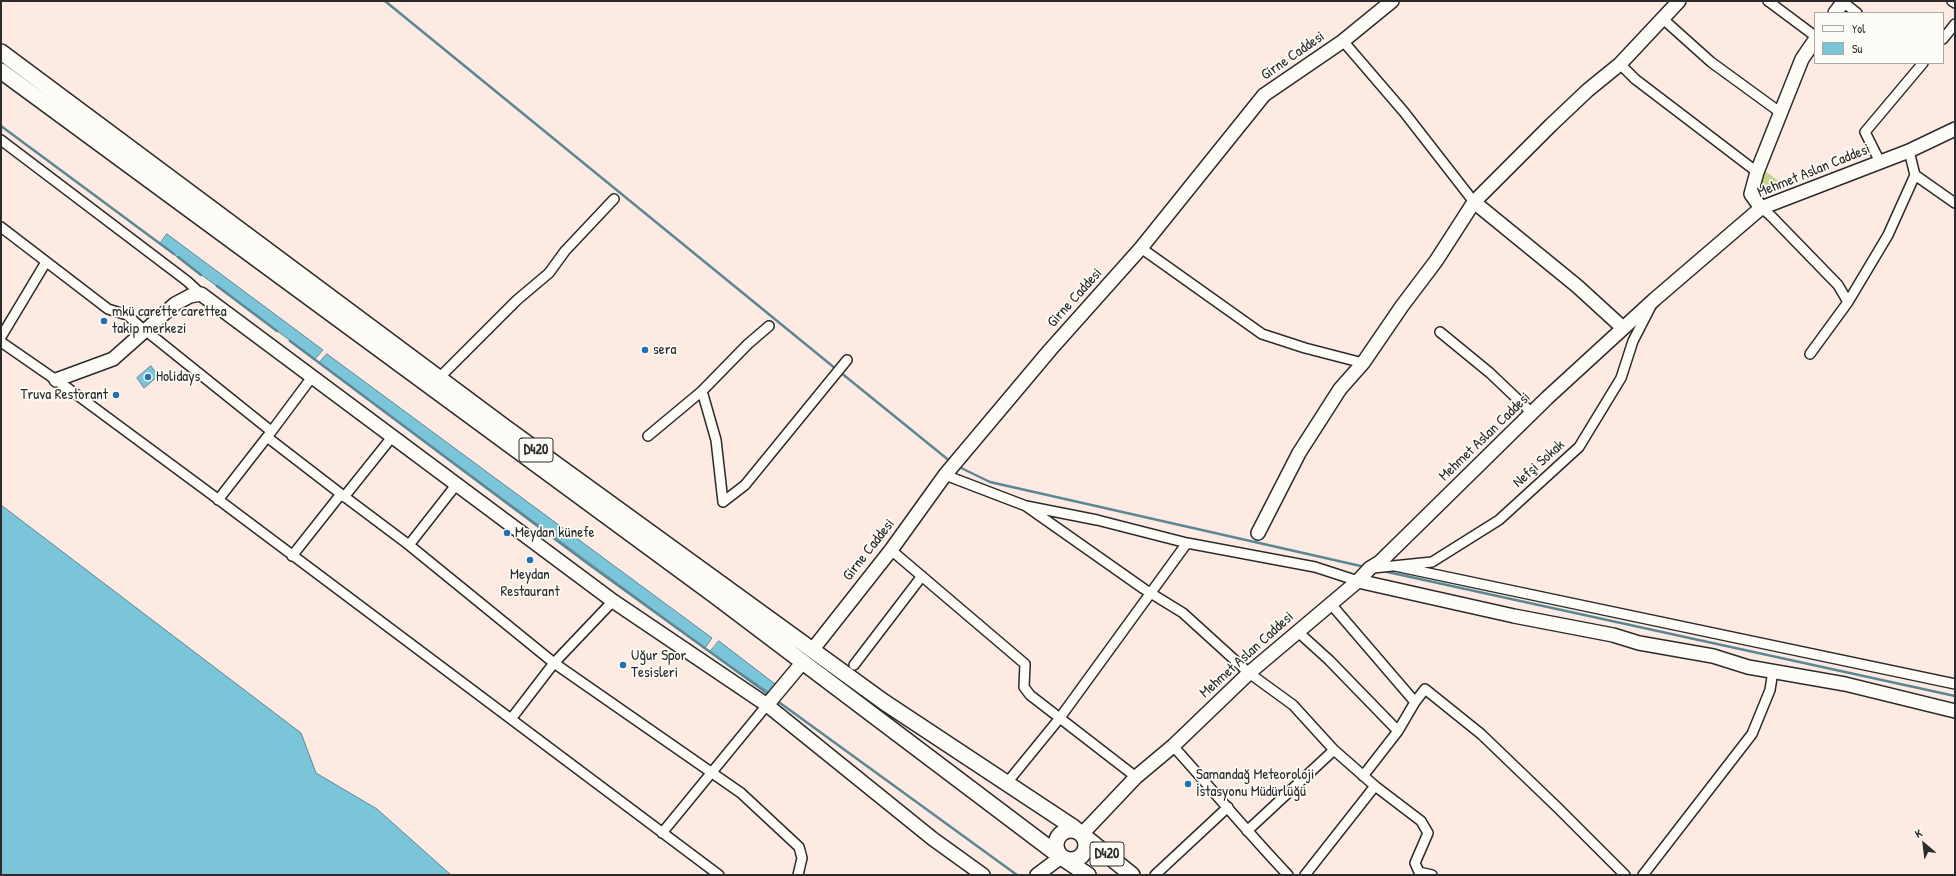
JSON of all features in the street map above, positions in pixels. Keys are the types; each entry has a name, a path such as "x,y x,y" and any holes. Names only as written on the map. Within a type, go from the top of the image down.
{"main road":[{"name":"D420","path":"1,52 439,378 884,702 1082,834 1132,875"},
{"name":"D420","path":"1,71 714,595 802,663 1061,857 1088,875"},
{"path":"1068,830 1073,830 1082,834 1087,842 1083,855 1075,860 1061,857 1056,849 1057,839 1060,835 1068,830"}],"street":[{"name":"Girne Caddesi","path":"813,649 891,550 945,475 1050,350 1140,248 1264,95 1343,41 1392,1"},
{"path":"1258,534 1299,453 1340,389 1363,363 1402,306 1436,262 1474,202 1556,120 1588,90 1620,64 1679,1"},
{"path":"1768,1 1814,35"},
{"path":"1836,12 1844,2 1856,12"},
{"path":"1663,19 1711,62 1781,113"},
{"path":"1944,37 1955,24"},
{"path":"1343,41 1404,112 1474,202 1577,286 1623,328"},
{"path":"1814,41 1802,59 1757,172 1751,194 1761,208 1770,215 1838,285 1848,302"},
{"path":"1620,64 1635,79 1757,172"},
{"path":"1880,162 1865,132 1922,64"},
{"name":"Mehmet Aslan Caddesi","path":"1082,834 1136,777 1173,746 1249,673 1330,603 1358,581 1370,568 1380,562 1532,413 1623,328 1761,208 1909,151 1955,129"},
{"path":"1,140 187,281 200,294 613,601 767,705 933,839 983,875"},
{"path":"1810,354 1848,302 1888,235 1915,175 1909,151"},
{"path":"1915,175 1955,203"},
{"path":"439,378 517,300 549,273 565,251 614,199"},
{"path":"1,227 108,308 127,315 343,495 409,546 554,663 741,793 795,842 799,848 802,858 798,875"},
{"path":"1140,248 1262,334 1305,348 1363,363"},
{"path":"1,337 46,262"},
{"path":"56,380 114,359 176,304 190,296 200,294"},
{"name":"Nefşi Sokak","path":"1370,568 1432,562 1499,520 1579,447 1620,378 1633,341 1655,299"},
{"path":"648,436 702,391 748,344 769,326"},
{"path":"1440,332 1490,373 1532,413"},
{"path":"1,342 56,380 218,500 719,875"},
{"path":"702,391 716,440 723,502 744,485 847,360"},
{"path":"218,500 312,377"},
{"path":"292,556 392,437"},
{"path":"945,475 1026,506 1097,520 1187,543 1315,567 1358,581 1514,616 1613,635 1638,643 1713,656 1748,667 1773,670 1845,684 1955,711"},
{"path":"409,546 456,485"},
{"path":"1026,506 1151,594 1183,613 1249,673 1294,705 1334,750 1375,786 1421,821 1428,833 1415,863 1419,872 1432,875"},
{"path":"1006,784 1059,719 1187,543"},
{"path":"891,550 1025,664 1025,690 1059,719 1136,777"},
{"path":"1395,566 1955,684"},
{"path":"854,665 922,576"},
{"path":"511,720 554,663 613,601"},
{"path":"1330,603 1415,702"},
{"path":"1297,631 1329,660 1398,731"},
{"path":"662,833 802,663"},
{"path":"1643,875 1752,734 1770,690 1773,670"},
{"path":"1363,776 1398,731 1415,702 1425,689 1481,734 1625,875"},
{"path":"1173,746 1228,807 1246,831 1288,875"},
{"path":"1246,831 1334,750"},
{"path":"1305,875 1375,786"},
{"path":"1155,875 1228,807"},
{"path":"1037,875 1061,857"}],"green space":[{"path":"1764,170 1785,186 1759,195"}],"water":[{"path":"167,234 323,350 315,359 160,244"},
{"path":"327,354 712,638 705,648 319,363"},
{"name":"Holidays","path":"151,366 158,376 144,388 137,378"},
{"path":"1,505 301,733 316,773 377,809 451,875 1,875"},
{"path":"719,641 779,687 773,695 710,652"}],"waterway":[{"path":"385,1 836,369"},
{"path":"1,126 174,254"},
{"path":"178,257 201,275"},
{"path":"217,286 277,331"},
{"path":"290,341 587,563 771,696"},
{"path":"840,372 951,462"},
{"path":"957,466 990,482 1365,567"},
{"path":"1383,571 1955,696"},
{"path":"776,700 1017,875"}],"place":[{"name":"mkü carette carettea takip merkezi","path":"104,321"},
{"name":"sera","path":"645,350"},
{"name":"Holidays","path":"148,377"},
{"name":"Truva Restorant","path":"116,395"},
{"name":"Meydan künefe","path":"507,533"},
{"name":"Meydan Restaurant","path":"530,560"},
{"name":"Uğur Spor Tesisleri","path":"623,665"},
{"name":"Samandağ Meteoroloji İstasyonu Müdürlüğü","path":"1188,784"}]}
